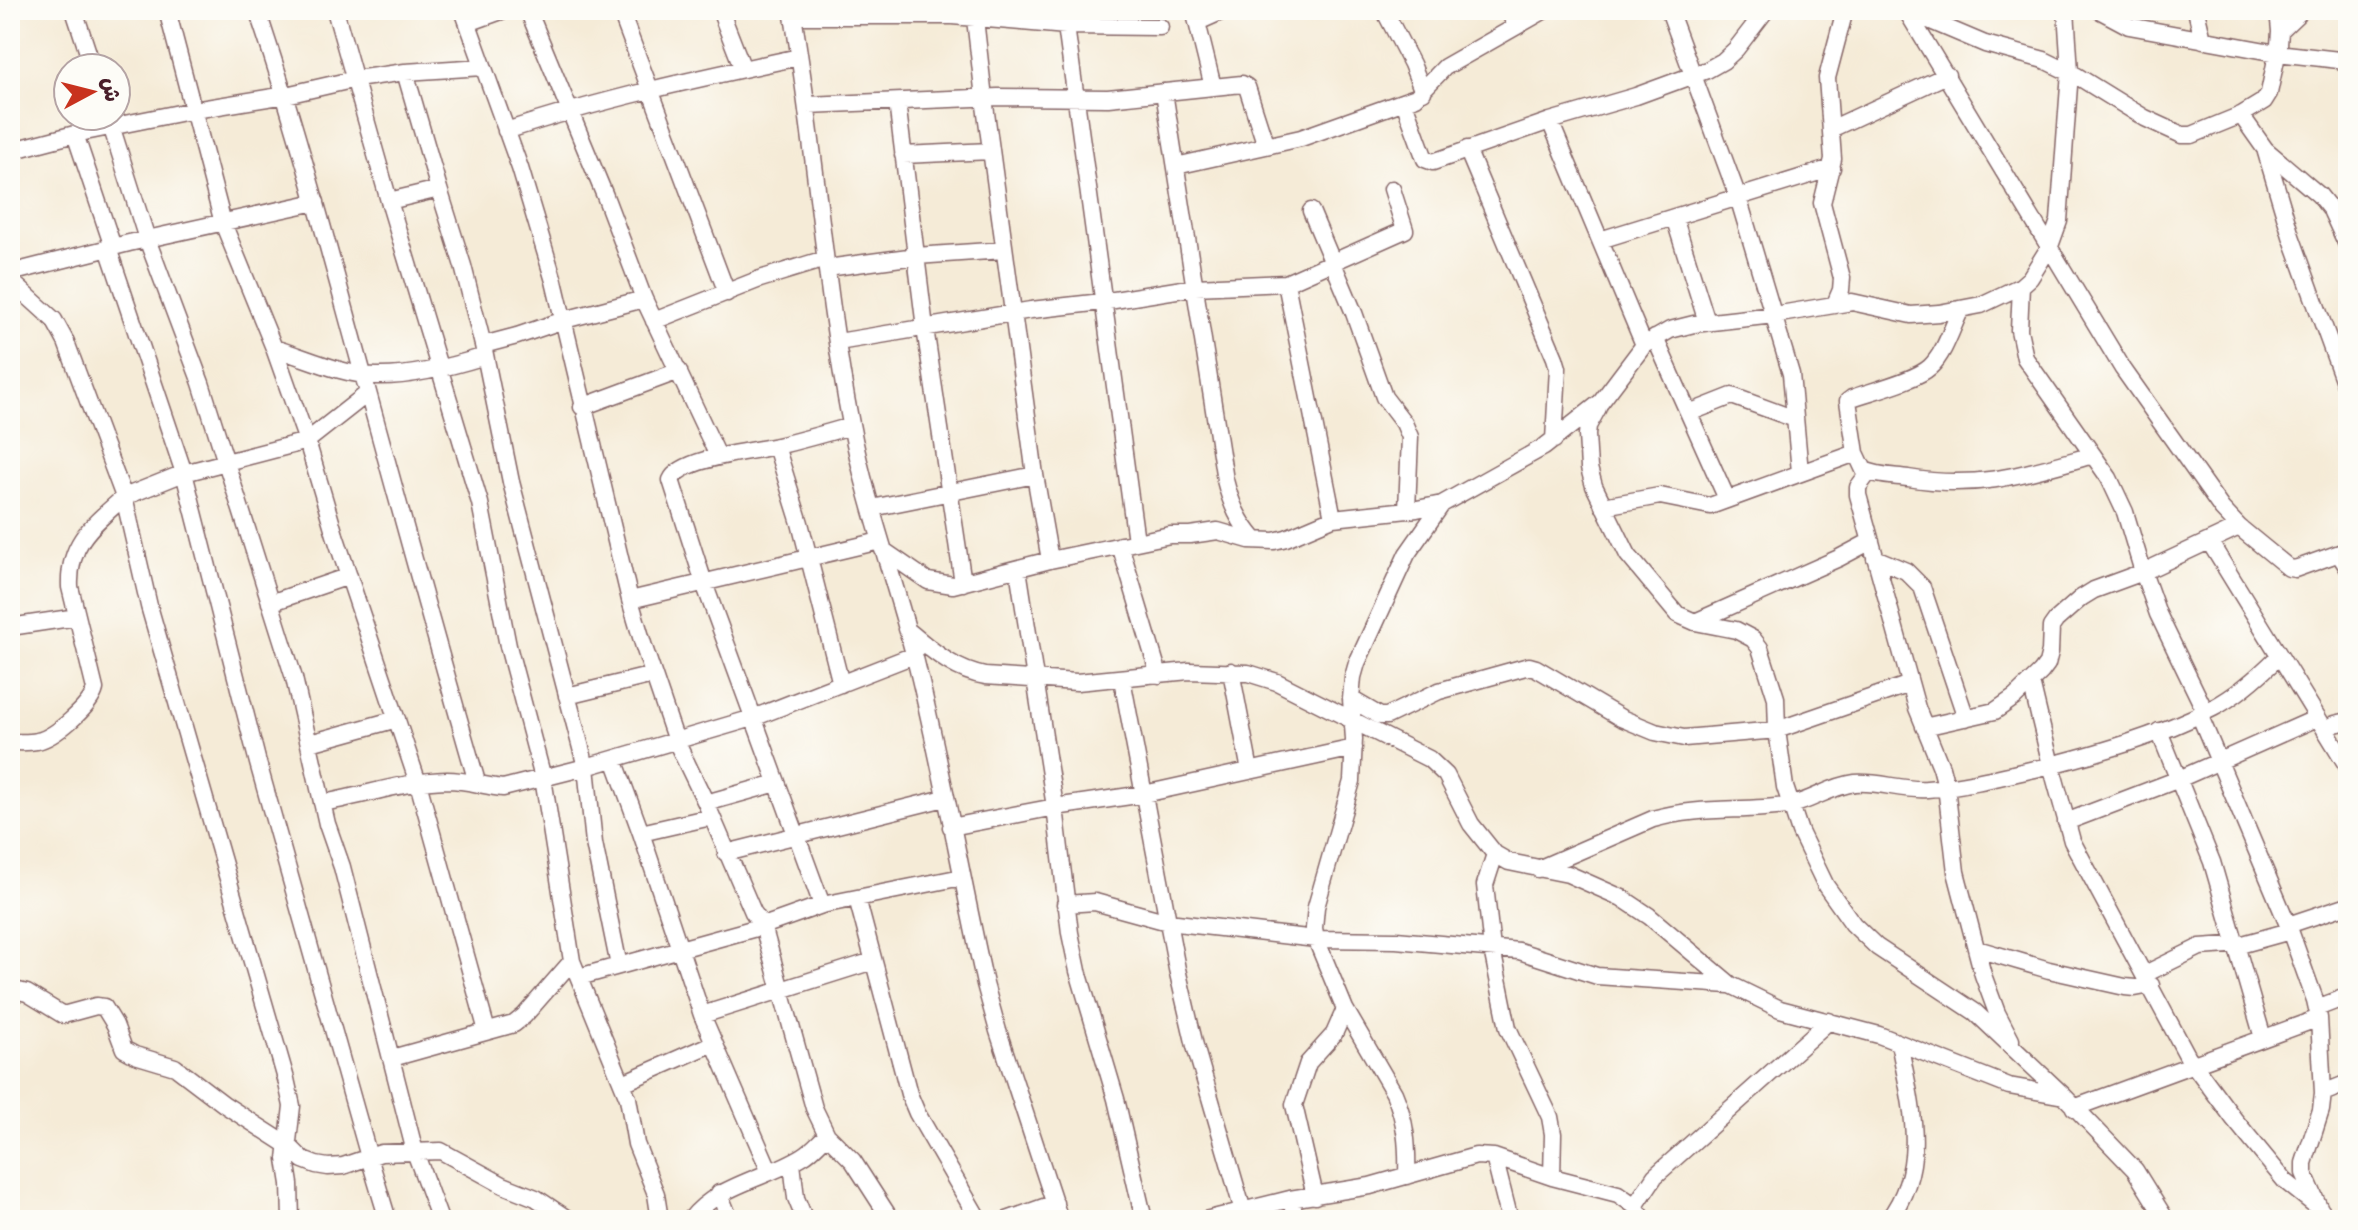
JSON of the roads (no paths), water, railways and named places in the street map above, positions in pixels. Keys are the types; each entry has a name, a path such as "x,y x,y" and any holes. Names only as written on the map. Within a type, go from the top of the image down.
{"street":[{"path":"74,10 88,52"},
{"path":"167,10 223,223 274,348 307,441 418,783 487,1031"},
{"path":"257,10 286,95 477,782"},
{"path":"335,10 480,503 508,646 543,778 572,961 623,1083 636,1144 656,1194 660,1220"},
{"path":"504,10 466,17 520,168 564,320 582,407 630,600 653,675 676,741 753,912 763,926 814,1108 827,1135 853,1161 891,1220"},
{"path":"528,10 644,299 718,456"},
{"path":"620,10 727,293"},
{"path":"720,10 743,69"},
{"path":"1213,87 1196,16 1225,10"},
{"path":"1384,10 1423,92"},
{"path":"1508,10 1516,25"},
{"path":"1176,166 1301,138 1404,102 1423,92 1445,67 1545,10"},
{"path":"1669,10 1738,197 1791,374 1800,472"},
{"path":"1835,304 1842,278 1822,203 1832,168 1827,78 1845,10"},
{"path":"2066,10 2070,72 2059,221 2038,267 2021,286 1993,301 1961,309 1911,315 1852,302 1681,326 1649,341 1601,402 1588,426 1589,468 1603,506 1628,555 1677,614 1695,622 1736,630 1753,639 1760,648 1776,698 1782,774 1790,805 1826,886 1853,924 1877,947 1975,1012 2018,1052 2135,1170 2166,1220"},
{"path":"2099,10 2129,26 2345,63 2348,80"},
{"path":"2196,10 2203,40"},
{"path":"1906,11 1985,44 2044,60 2070,72 2145,118 2182,135 2192,135 2241,115 2267,97 2280,31 2278,10"},
{"path":"2280,31 2302,10"},
{"path":"1404,102 1425,159 1429,162 1692,75 1723,61 1744,42 1764,11"},
{"path":"1906,11 2123,369 2222,509 2289,568 2345,557"},
{"path":"1007,1220 1058,1212 985,984 914,655 881,546 851,426 792,13 927,13 975,19 1063,18 1160,27"},
{"path":"1063,18 1102,302 1128,543 1159,675"},
{"path":"975,19 1035,475 1050,560"},
{"path":"506,131 649,89 799,57"},
{"path":"132,118 286,95 356,79 483,67"},
{"path":"405,72 463,266 511,482 586,767 594,843 619,966"},
{"path":"1831,129 1947,75"},
{"path":"807,105 984,98 1108,98 1246,85 1266,146"},
{"path":"1164,92 1225,480 1234,509 1255,540"},
{"path":"897,102 925,328 963,583"},
{"path":"2241,115 2265,149 2319,195 2331,210 2348,247"},
{"path":"1550,121 1600,240 1649,341 1689,413 1727,499"},
{"path":"10,149 80,132"},
{"path":"113,132 147,239 201,383 294,678 322,803 415,1152 440,1220"},
{"path":"75,134 184,473 258,763 388,1220"},
{"path":"1467,149 1558,368 1554,440"},
{"path":"2265,149 2291,236 2348,393"},
{"path":"903,155 991,151"},
{"path":"1600,240 1832,168"},
{"path":"389,201 439,189"},
{"path":"838,342 1195,287 1286,283 1405,230 1392,189"},
{"path":"10,273 110,247 316,202"},
{"path":"1311,211 1384,397 1408,430 1407,510"},
{"path":"1674,217 1707,322"},
{"path":"654,321 760,279 826,263 1004,250"},
{"path":"10,280 54,320 66,342 124,497 149,606 286,1079 292,1106 286,1159 291,1220"},
{"path":"1286,283 1333,518"},
{"path":"2021,286 2019,330 2025,358 2117,492 2164,627 2202,712 2219,762 2289,928 2318,1013 2323,1093 2304,1173 2324,1214"},
{"path":"274,348 363,374 391,375 440,368 564,320 644,299"},
{"path":"1961,309 1931,366 1848,401 1856,453 1864,470 1928,482 1978,483 2012,478 2093,455"},
{"path":"2342,376 2348,357"},
{"path":"582,407 679,371"},
{"path":"10,742 39,741 55,732 93,696 95,689 70,587 69,570 72,556 86,531 124,497 184,473 307,441 368,393"},
{"path":"1689,413 1732,396 1795,419"},
{"path":"630,600 809,559 881,546 928,581 940,584 963,583 1050,560 1170,535 1218,531 1255,540 1281,540 1333,518 1442,504 1554,440 1601,402"},
{"path":"822,905 704,583 671,480 679,470 718,456 776,446 851,426"},
{"path":"776,446 841,684"},
{"path":"1603,506 1660,496 1703,506 1856,453"},
{"path":"1869,472 1857,491 1910,684 1946,786 1956,872 1983,975 1997,1013 2018,1052"},
{"path":"872,508 1035,475"},
{"path":"1407,1176 1408,1146 1400,1108 1345,1009 1314,928 1316,907 1352,781 1354,748 1351,699 1357,663 1407,554 1442,504"},
{"path":"1924,727 1995,711 2005,705 2047,664 2051,627 2081,598 2239,527"},
{"path":"1695,622 1871,541"},
{"path":"2209,541 2348,767"},
{"path":"1875,558 1906,571 1922,587 1966,718"},
{"path":"1018,569 1055,807 1065,904 1078,971 1116,1099 1144,1220"},
{"path":"270,603 349,576"},
{"path":"10,627 77,617"},
{"path":"906,629 959,669 985,676 1077,682 1189,671 1231,671 1277,682 1429,759 1446,775 1471,824 1495,854 1509,862 1580,878 1638,908 1731,985 1780,1009 1899,1043 2009,1086 2069,1102 2193,1064 2263,1038 2348,996"},
{"path":"322,803 418,783 447,780 503,788 543,778 753,718 914,655"},
{"path":"1538,869 1667,815 1701,809 1790,805 1848,784 1908,789 1946,786 2087,756 2202,712 2238,692 2279,656"},
{"path":"1351,699 1380,716 1387,716 1439,691 1529,666 1621,718 1672,737 1684,738 1777,730 1910,684"},
{"path":"1231,671 1250,771"},
{"path":"567,696 653,675"},
{"path":"1122,679 1195,1046 1243,1211"},
{"path":"2031,682 2072,841 2193,1064 2285,1181 2324,1214"},
{"path":"310,743 397,719"},
{"path":"2066,822 2321,724 2348,721"},
{"path":"2159,731 2212,862 2263,1038"},
{"path":"951,827 1144,794 1354,748"},
{"path":"614,759 702,1015 770,1172"},
{"path":"641,833 777,783"},
{"path":"726,853 945,798"},
{"path":"1495,854 1485,885 1492,949 1508,1028 1550,1117 1553,1134 1552,1177"},
{"path":"579,977 763,926 822,905 962,877"},
{"path":"857,898 909,1094 979,1220"},
{"path":"1065,904 1095,902 1168,922 1316,939 1396,940 1532,954 1597,976 1731,985"},
{"path":"1977,949 2049,970 2135,988 2200,947 2235,945 2346,911"},
{"path":"392,1058 514,1024 572,961"},
{"path":"702,1015 873,961"},
{"path":"10,989 27,993 63,1015 96,1006 104,1007 124,1049 175,1067 225,1105 289,1146 303,1160 328,1167 343,1166 381,1153 441,1151 503,1185 536,1198 569,1220"},
{"path":"1315,1196 1294,1105 1308,1063 1334,1034 1345,1009"},
{"path":"1206,1220 1290,1199 1360,1188 1476,1156 1494,1157 1552,1177 1618,1194 1640,1213 1655,1176 1829,1021"},
{"path":"623,1083 714,1043"},
{"path":"1888,1220 1897,1209 1909,1180 1915,1139 1899,1043"},
{"path":"2323,1093 2348,1083"},
{"path":"690,1220 719,1193 792,1163 827,1135"},
{"path":"1494,1157 1510,1220"},
{"path":"792,1163 796,1198 805,1220"},
{"path":"719,1193 730,1220"},
{"path":"1290,1199 1297,1220"}]}
